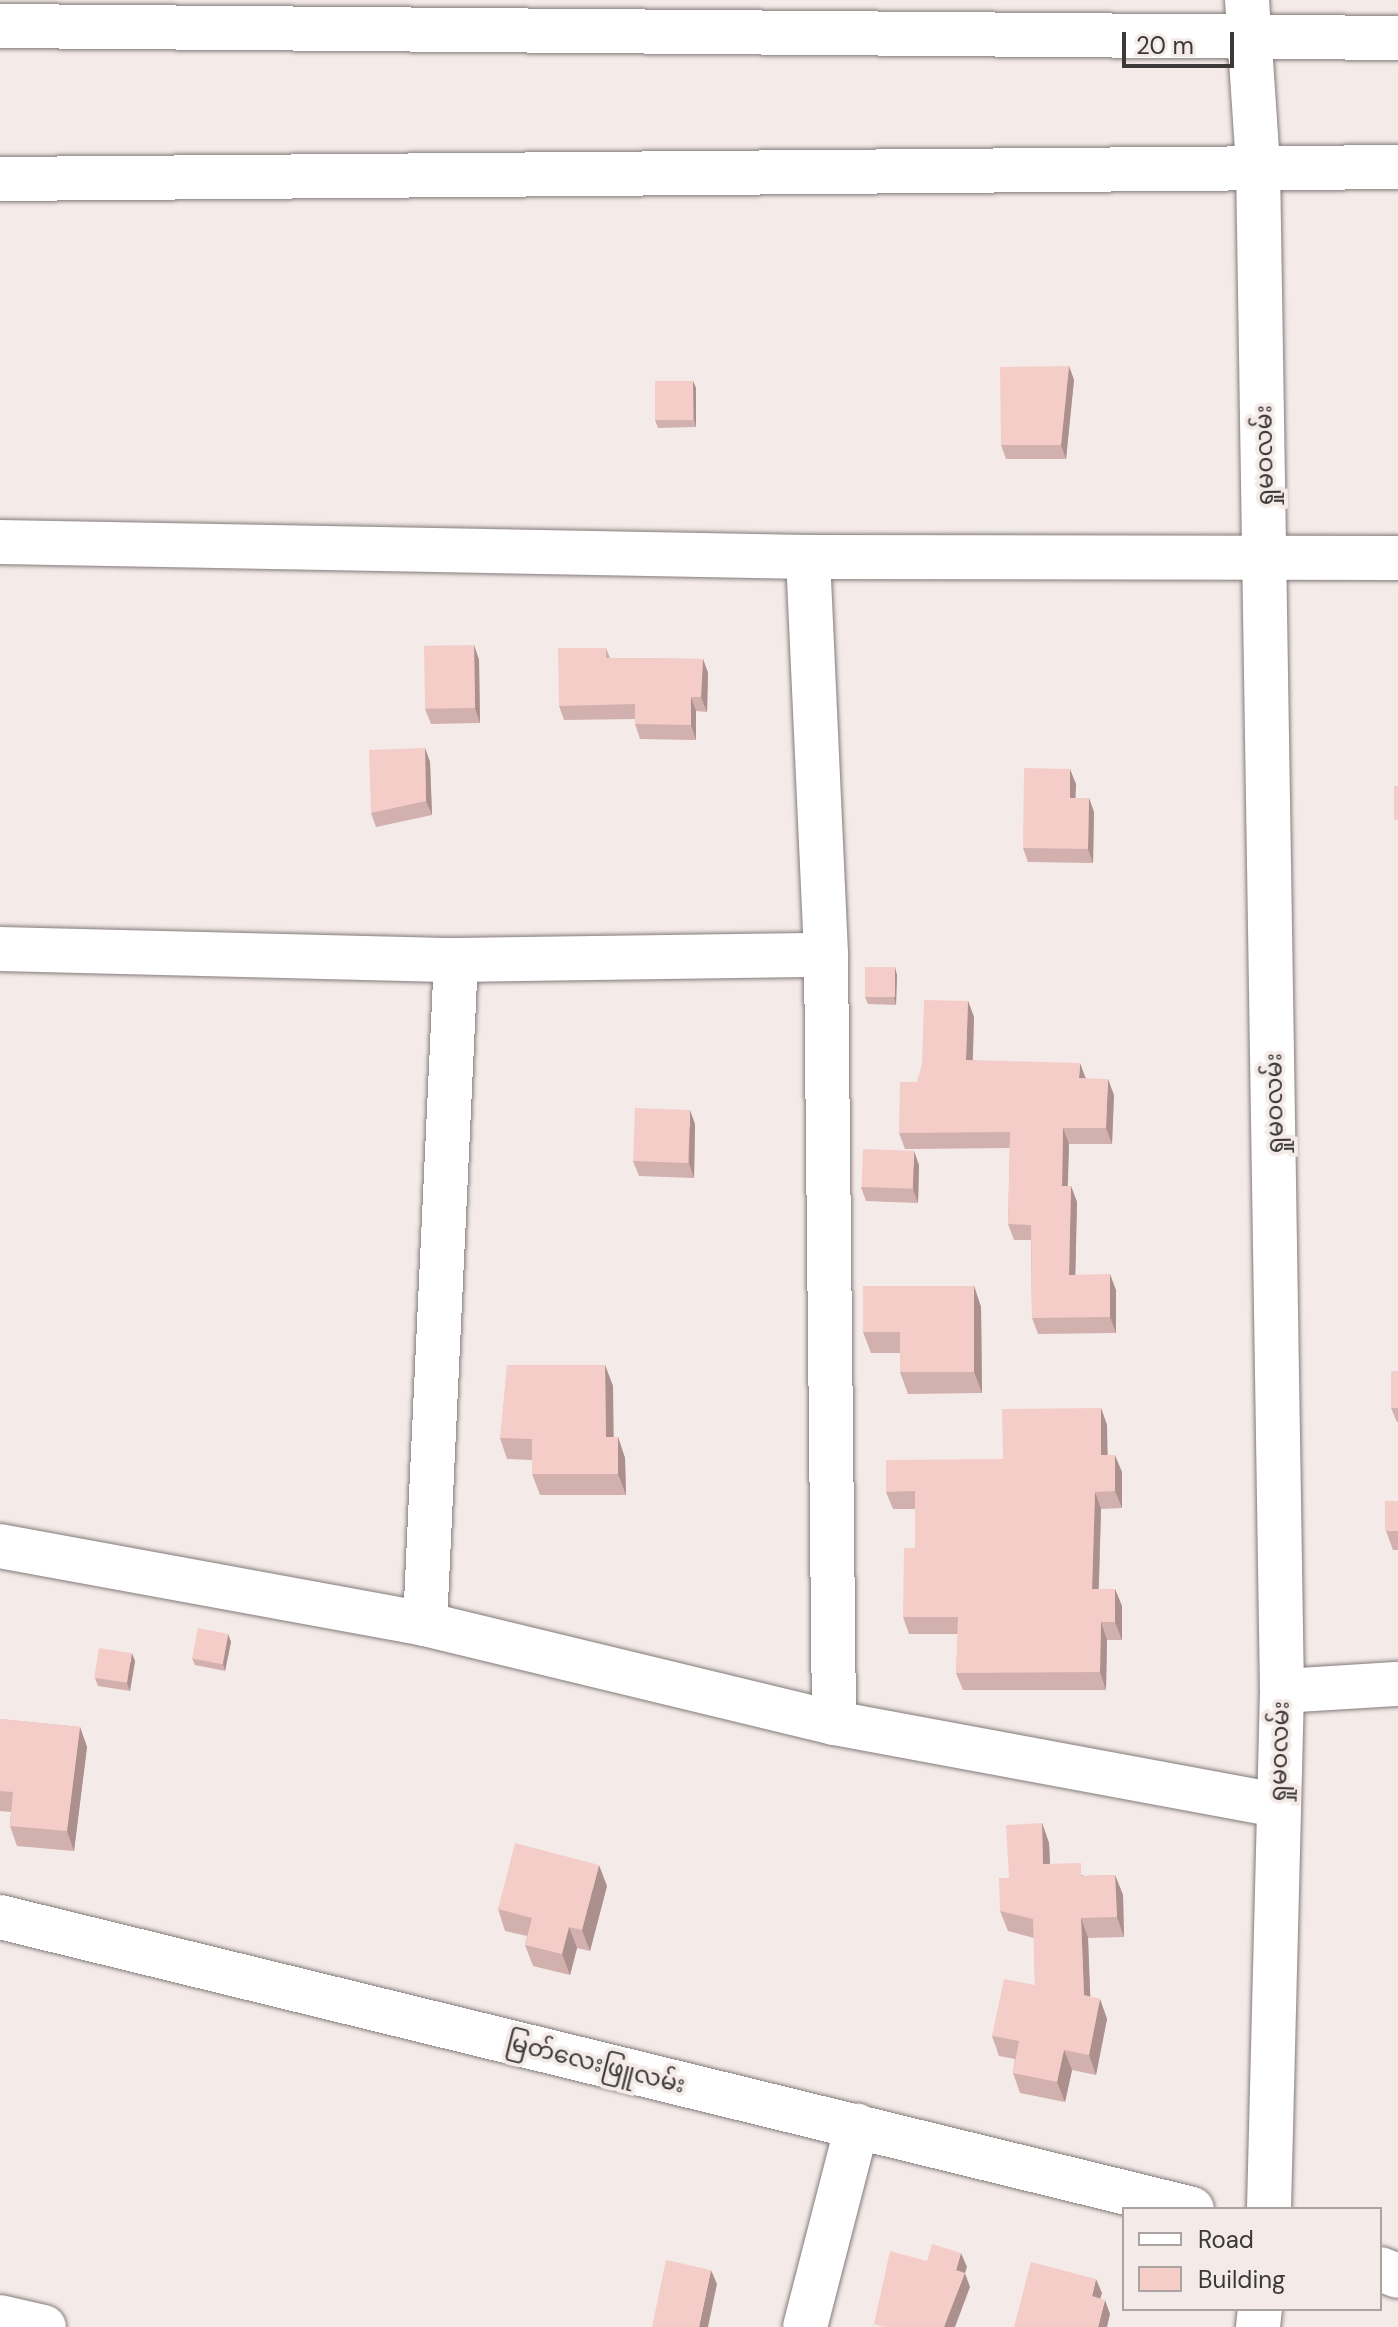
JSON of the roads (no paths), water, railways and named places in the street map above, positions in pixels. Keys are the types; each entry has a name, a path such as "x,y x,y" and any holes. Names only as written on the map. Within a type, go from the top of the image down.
{"street":[{"path":"0,26 1248,20 1398,38"},
{"name":"ရှုမဝလမ်း","path":"1248,20 1258,164 1266,557 1282,1691 1269,2207"},
{"path":"0,179 1258,164 1398,167"},
{"path":"0,542 808,557 1398,558"},
{"path":"808,557 826,955 834,1723"},
{"path":"0,949 456,960 826,955"},
{"path":"425,1624 456,960"},
{"path":"0,1546 425,1624 834,1723 1278,1805"},
{"path":"1282,1691 1398,1684"},
{"name":"မြတ်လေးဖြူလမ်း","path":"0,1917 1184,2207"},
{"path":"805,2327 857,2126"},
{"path":"0,2317 44,2327"}]}
